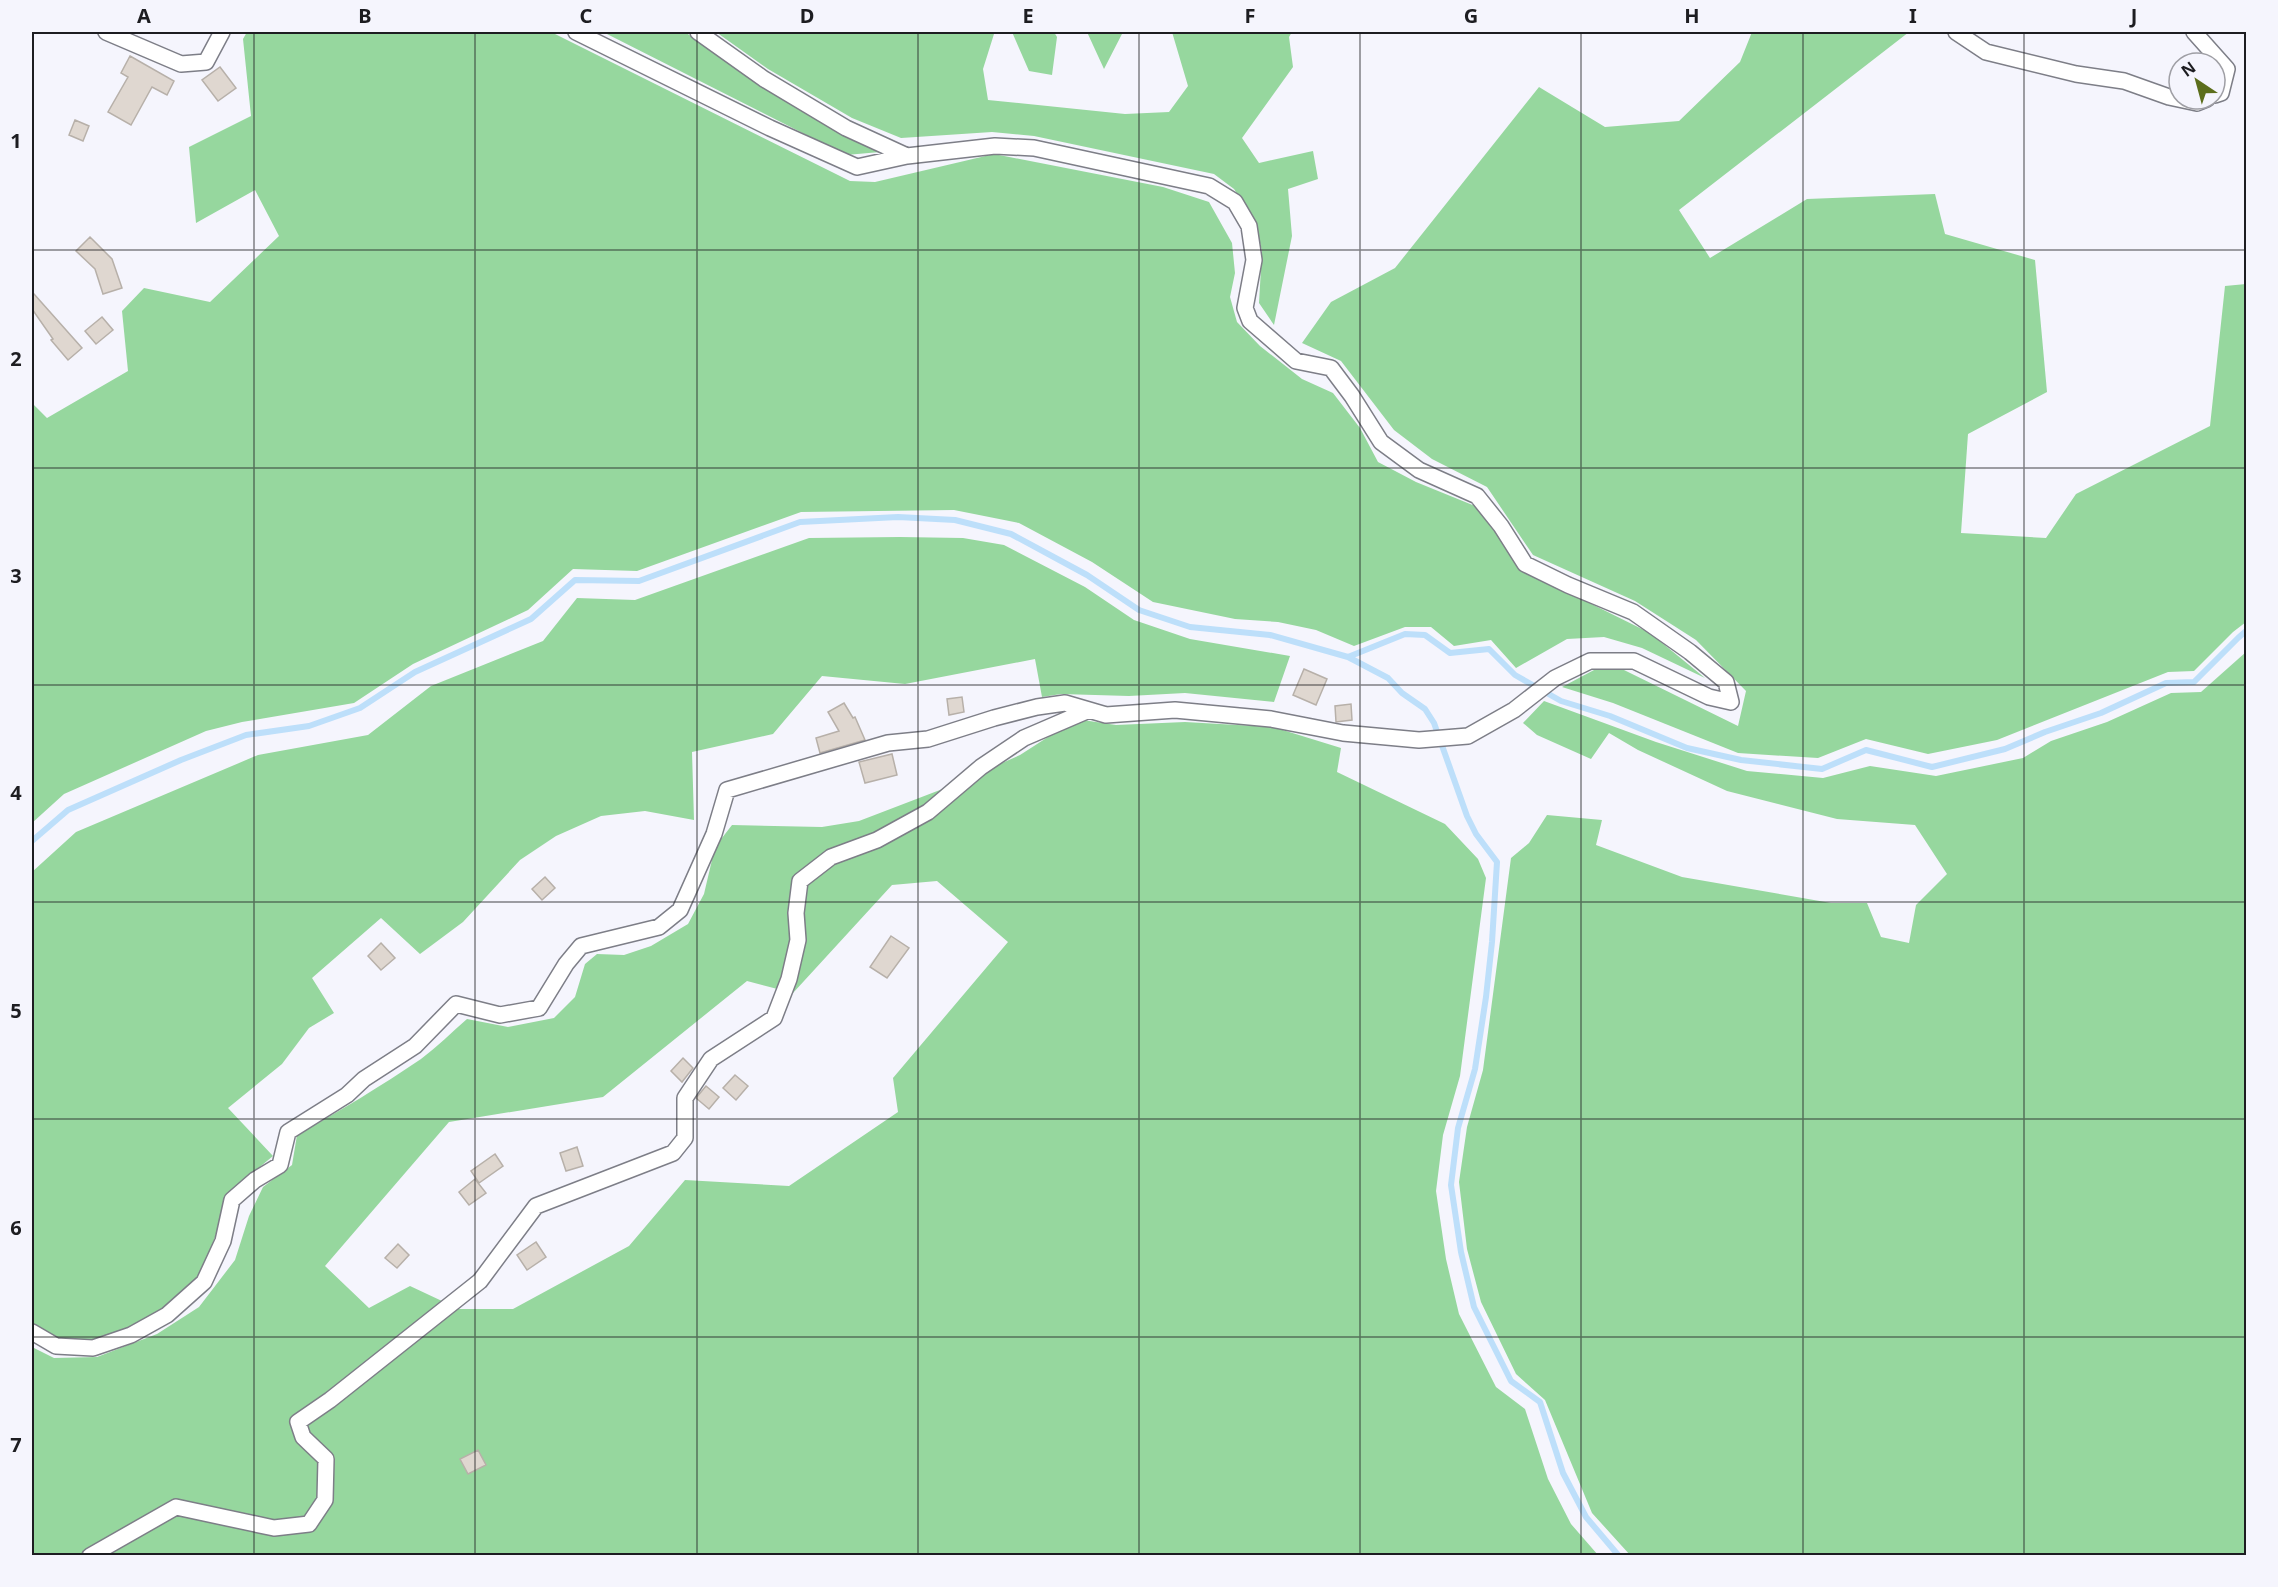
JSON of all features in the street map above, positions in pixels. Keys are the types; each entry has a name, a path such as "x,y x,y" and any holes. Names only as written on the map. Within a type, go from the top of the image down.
{"street":[{"path":"106,32 181,64 206,62 222,32"},
{"path":"32,1332 57,1346 93,1348 131,1335 167,1316 204,1282 223,1241 232,1200 255,1180 280,1165 288,1132 347,1095 364,1079 415,1047 456,1004 500,1015 539,1008 581,946 659,927 680,910 714,834 727,790 888,743 928,739 1036,707 1065,703 1106,715 1175,710 1271,719 1343,734 1419,740 1468,736 1514,710 1555,678 1590,661 1634,661 1708,697 1731,702 1726,682 1690,652 1633,612 1525,564 1477,496 1419,470 1381,442 1331,368 1296,361 1250,321 1245,308 1254,260 1249,226 1234,202 1209,186 1034,148 995,146 908,156 857,168 770,128 576,32"},
{"path":"698,32 774,86 846,128 908,156"},
{"path":"1956,32 1986,52 2076,74 2124,81 2167,96"},
{"path":"2194,32 2211,51"},
{"path":"90,1556 176,1507 274,1528 309,1524 325,1500 326,1459 303,1437 298,1422 339,1393 480,1281 536,1206 673,1153 686,1138 685,1098 711,1059 774,1018 789,979 798,940 796,913 800,881 831,857 877,840 928,812 981,767 1024,738 1089,710"}],"green space":[{"path":"247,32 551,32 850,181 875,182 994,154 1163,187 1209,202 1232,243 1235,273 1230,297 1237,322 1260,346 1302,379 1333,393 1360,428 1378,462 1416,482 1475,506 1525,571 1650,633 1705,678 1642,648 1604,637 1567,639 1516,668 1491,640 1454,646 1431,627 1405,627 1354,646 1316,630 1278,622 1235,619 1153,602 1092,562 1019,523 954,510 801,512 637,571 573,569 528,610 413,664 354,703 242,722 206,731 64,794 32,823 32,403 47,418 128,371 122,311 144,288 210,302 279,236 255,190 196,223 189,147 251,116 243,39"},
{"path":"603,32 685,32 785,101 880,152 846,155"},
{"path":"716,32 991,32 994,34 983,69 988,100 1125,114 1169,112 1188,86 1172,32 1292,32 1289,37 1293,67 1242,138 1259,163 1313,151 1318,179 1288,189 1292,236 1274,325 1259,303 1262,251 1254,219 1234,189 1214,174 1034,136 992,132 901,138 852,118 768,69"},
{"path":"1012,32 1054,32 1057,37 1052,75 1029,71"},
{"path":"1087,32 1123,32 1104,69"},
{"path":"1752,32 1909,32 1679,210 1710,258 1807,199 1935,194 1945,234 2035,260 2047,392 1968,434 1961,533 2046,538 2076,494 2210,426 2225,286 2246,284 2246,622 2194,671 2168,672 1997,740 1928,754 1866,739 1818,758 1738,753 1613,703 1562,687 1594,670 1624,670 1738,726 1746,691 1696,640 1635,601 1533,555 1487,487 1432,459 1394,430 1341,361 1302,343 1331,302 1395,268 1539,87 1605,127 1679,121 1740,62"},
{"path":"809,538 963,538 1004,545 1085,587 1134,620 1190,639 1290,656 1274,702 1185,693 1129,696 1061,694 1042,697 1035,659 905,684 822,676 773,734 692,752 694,820 645,811 601,816 556,836 520,860 463,922 420,954 381,918 312,978 334,1013 309,1028 282,1064 228,1108 273,1156 227,1194 201,1275 162,1312 91,1341 62,1340 32,1325 32,872 76,832 258,755 368,735 431,686 543,641 577,598 635,600"},
{"path":"2246,652 2246,1555 1630,1555 1592,1513 1545,1400 1516,1374 1481,1302 1467,1249 1459,1182 1467,1127 1483,1070 1511,858 1529,843 1547,815 1602,820 1596,845 1682,877 1831,903 1867,903 1881,937 1909,943 1916,905 1947,874 1915,825 1837,819 1727,791 1638,750 1609,733 1591,759 1537,735 1523,723 1544,701 1656,742 1747,771 1823,778 1870,766 1936,776 2023,758 2051,741 2107,722 2171,693 2201,692"},
{"path":"1076,719 1116,725 1185,722 1273,727 1341,748 1337,772 1445,824 1478,859 1486,878 1460,1076 1443,1135 1436,1191 1446,1259 1459,1314 1496,1387 1525,1409 1548,1479 1571,1524 1598,1555 32,1555 32,1347 54,1358 97,1357 157,1334 199,1307 235,1260 249,1216 263,1187 292,1165 297,1135 421,1059 467,1019 508,1027 554,1018 575,997 585,964 597,954 624,955 651,946 688,924 704,894 715,847 732,825 822,827 859,821 953,785 1020,755","holes":["937,881 1008,942 893,1078 898,1112 789,1186 685,1180 629,1246 513,1309 459,1309 410,1286 369,1308 325,1266 449,1122 603,1097 747,981 793,993 892,885"]}],"building":[{"path":"130,56 174,81 167,95 152,87 131,125 108,112 128,77 121,73"},
{"path":"220,67 236,88 218,101 202,80"},
{"path":"75,120 89,126 83,141 69,135"},
{"path":"90,237 112,259 122,288 103,294 95,269 76,251"},
{"path":"34,294 82,348 68,360 51,340 53,339 32,309"},
{"path":"102,317 113,330 96,344 85,331"},
{"path":"1304,669 1327,679 1316,705 1293,695"},
{"path":"962,697 964,712 949,715 947,699"},
{"path":"844,703 853,718 855,717 865,740 820,753 816,738 839,731 828,712"},
{"path":"1351,704 1352,720 1336,722 1335,706"},
{"path":"892,754 897,775 865,783 859,762"},
{"path":"545,877 555,888 542,900 532,889"},
{"path":"891,936 909,948 887,978 870,967"},
{"path":"381,943 395,958 381,970 368,956"},
{"path":"683,1058 693,1068 682,1082 671,1071"},
{"path":"735,1075 748,1086 736,1100 723,1088"},
{"path":"706,1086 719,1097 709,1109 696,1098"},
{"path":"577,1147 583,1166 566,1171 560,1153"},
{"path":"495,1154 503,1166 479,1183 471,1171"},
{"path":"475,1179 486,1193 469,1205 459,1192"},
{"path":"536,1242 546,1257 527,1270 517,1255"},
{"path":"398,1244 409,1255 397,1268 385,1258"},
{"path":"478,1450 486,1465 468,1474 460,1459"}],"waterway":[{"path":"32,841 68,810 181,760 246,735 309,726 360,708 415,672 531,619 575,580 639,581 800,522 898,517 955,520 1011,534 1087,575 1139,610 1190,627 1270,635 1348,657 1405,634 1425,635 1450,653 1489,649 1515,675 1561,701 1610,716 1687,748 1741,760 1822,769 1866,750 1932,767 2005,749 2045,732 2101,713 2166,683 2194,682 2246,631"},
{"path":"1348,657 1388,678 1402,693 1425,709 1434,723 1467,816 1476,834 1497,862 1486,997 1475,1069 1458,1128 1451,1185 1461,1252 1474,1307 1511,1381 1540,1402 1563,1473 1586,1517 1619,1556"}]}
